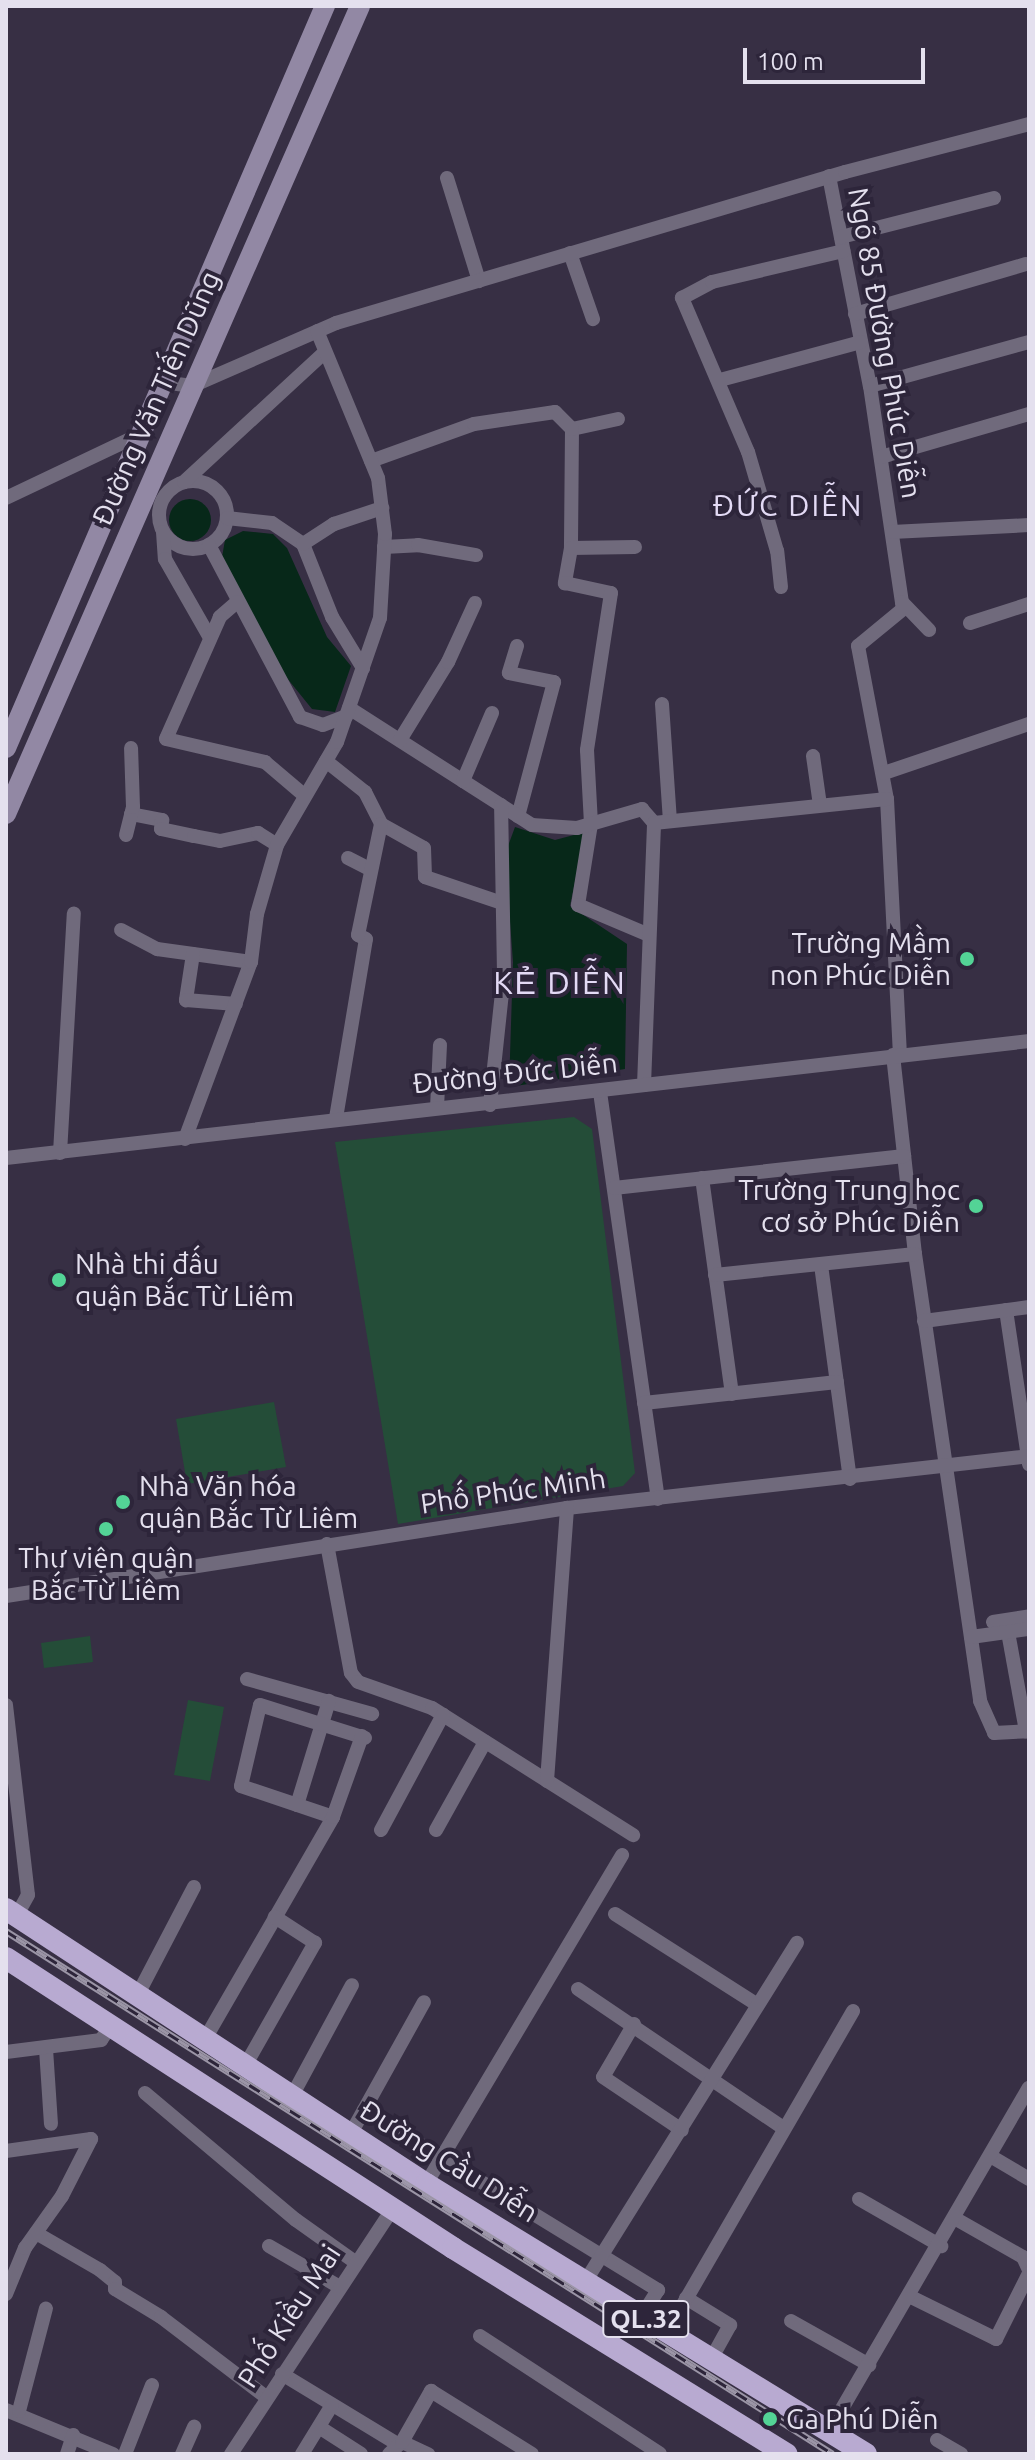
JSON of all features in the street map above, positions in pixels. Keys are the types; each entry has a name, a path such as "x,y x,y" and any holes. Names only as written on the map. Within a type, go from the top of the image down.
{"highway":[{"name":"Đường Cầu Diễn","path":"11,1912 426,2184 866,2454"},
{"name":"QL.32","path":"6,1958 393,2208 786,2454"},
{"path":"239,2107 253,2070"}],"main road":[{"name":"Đường Văn Tiến Dũng","path":"6,748 325,6"},
{"name":"Đường Văn Tiến Dũng","path":"6,814 360,6"}],"street":[{"path":"163,382 192,386 317,331 829,176 1029,124"},
{"name":"Ngõ 85 Đường Phúc Diễn","path":"829,176 870,386 902,602"},
{"path":"447,178 479,281"},
{"path":"781,587 770,527 720,380 686,315 684,296 712,282 994,198"},
{"path":"570,253 593,319"},
{"path":"855,314 1026,264"},
{"path":"185,1139 251,962 257,914 277,845 326,761 380,618 384,547 382,508 371,461 317,331"},
{"path":"720,380 861,342"},
{"path":"870,386 1029,342"},
{"path":"210,638 165,559 159,520 165,495 184,482 325,352"},
{"path":"371,461 474,424 555,412 572,429 571,548 565,583 611,593 587,750 591,824 578,905 649,935"},
{"path":"881,457 1029,414"},
{"path":"572,429 618,419"},
{"path":"6,498 141,434"},
{"path":"153,475 165,495"},
{"path":"184,482 215,489 227,518"},
{"path":"303,544 334,524 382,508"},
{"path":"227,518 272,523 303,544 332,617 363,668"},
{"path":"163,532 184,548 209,545 227,518"},
{"path":"892,526 1029,525"},
{"path":"209,545 300,717 323,725 347,712"},
{"path":"384,547 418,545 476,555"},
{"path":"571,548 635,547"},
{"path":"237,602 210,638 166,739 265,762 305,796"},
{"path":"902,602 929,630"},
{"path":"902,602 903,609 858,646 887,799 896,1054 915,1254 971,1637 988,1726 1004,1735 1028,1731 1008,1632"},
{"path":"400,740 448,662 475,603"},
{"path":"970,623 1029,604"},
{"path":"517,646 509,673 554,682 518,816"},
{"path":"662,704 670,821"},
{"path":"347,712 400,740 532,825 591,824 642,809 654,823 644,1085"},
{"path":"463,781 492,713"},
{"path":"884,773 1029,724"},
{"path":"126,835 131,814 131,748"},
{"path":"813,756 820,805"},
{"path":"326,761 365,792 381,824 424,848 425,877 502,903"},
{"path":"654,823 887,799"},
{"path":"490,1105 504,973 501,805"},
{"path":"131,814 162,820 161,829 220,841 258,833 277,845"},
{"path":"368,868 381,824"},
{"path":"336,1118 366,939 358,935 374,871 348,858"},
{"path":"60,1153 74,913"},
{"path":"121,930 157,949 251,962"},
{"path":"193,954 186,1000 236,1004"},
{"name":"Đường Đức Diễn","path":"6,1158 1029,1041"},
{"path":"437,1108 440,1045"},
{"path":"600,1092 658,1499"},
{"path":"614,1188 904,1156"},
{"path":"702,1178 732,1394"},
{"path":"715,1275 915,1254"},
{"path":"821,1265 850,1479"},
{"path":"924,1321 1029,1307"},
{"path":"1006,1310 1029,1459"},
{"path":"644,1403 837,1382"},
{"name":"Phố Phúc Minh","path":"6,1596 567,1508 1029,1459"},
{"path":"547,1781 567,1508"},
{"path":"327,1544 351,1673 358,1682 443,1715 633,1835"},
{"path":"993,1622 1029,1616"},
{"path":"971,1637 1029,1629"},
{"path":"247,1679 372,1714"},
{"path":"297,1805 329,1701"},
{"path":"6,1705 28,1895 11,1912"},
{"path":"205,2039 333,1817 364,1737 260,1705 241,1786 333,1817"},
{"path":"381,1830 443,1715"},
{"path":"436,1830 485,1742"},
{"path":"426,2184 622,1855"},
{"path":"137,1996 194,1887"},
{"path":"615,1914 758,2005"},
{"path":"253,2070 315,1943 275,1917"},
{"path":"585,2282 797,1943"},
{"path":"292,2096 352,1985"},
{"path":"578,1989 782,2127"},
{"path":"350,2135 424,2002"},
{"path":"667,2332 782,2127 853,2011"},
{"path":"634,2024 603,2077 682,2130"},
{"path":"6,2052 101,2040 111,2025"},
{"path":"46,2049 51,2124"},
{"path":"829,2431 992,2157 1023,2118 1029,2088"},
{"path":"145,2093 296,2220 355,2262"},
{"path":"364,2110 600,2258 658,2290 642,2316"},
{"path":"6,2151 91,2139 62,2196 36,2233 6,2294"},
{"path":"992,2157 1029,2179"},
{"path":"859,2199 941,2246"},
{"name":"Phố Kiều Mai","path":"231,2454 338,2286 393,2208"},
{"path":"911,2297 996,2339 1029,2271 1023,2257 956,2219"},
{"path":"36,2233 100,2270 115,2282 115,2289 161,2317 266,2397"},
{"path":"269,2246 338,2286"},
{"path":"686,2298 730,2325 711,2359"},
{"path":"46,2308 13,2410 113,2454"},
{"path":"791,2321 869,2365"},
{"path":"480,2336 660,2454"},
{"path":"282,2374 396,2446 428,2454"},
{"path":"125,2454 152,2385"},
{"path":"396,2446 431,2391 532,2454"},
{"path":"302,2454 332,2405"},
{"path":"182,2454 194,2427"},
{"path":"319,2427 361,2454"},
{"path":"67,2454 73,2435"},
{"path":"937,2440 961,2454"}],"shaded area":[{"path":"190,499 205,505 211,520 205,535 190,541 175,535 169,520 175,505"},
{"path":"243,531 273,534 287,548 327,637 351,666 335,712 312,709 278,667 222,557 225,540"},
{"path":"515,827 555,840 585,832 570,906 627,944 625,1069 509,1087 513,962 505,854"},
{"path":"574,1117 592,1129 635,1473 623,1486 398,1524 335,1142"},
{"path":"274,1402 286,1467 187,1484 176,1419"},
{"path":"90,1636 93,1662 44,1668 41,1643"},
{"path":"188,1700 224,1707 210,1781 174,1775"}],"railway":[{"path":"6,1931 833,2454"}],"place":[{"name":"Trường Mầm non Phúc Diễn","path":"967,959"},
{"name":"Trường Trung học cơ sở Phúc Diễn","path":"976,1206"},
{"name":"Nhà thi đấu quận Bắc Từ Liêm","path":"59,1280"},
{"name":"Nhà Văn hóa quận Bắc Từ Liêm","path":"123,1502"},
{"name":"Thư viện quận Bắc Từ Liêm","path":"106,1529"},
{"name":"Ga Phú Diễn","path":"770,2419"}],"district":[{"name":"ĐỨC DIỄN","path":"788,505"},
{"name":"KẺ DIỄN","path":"560,982"}]}
